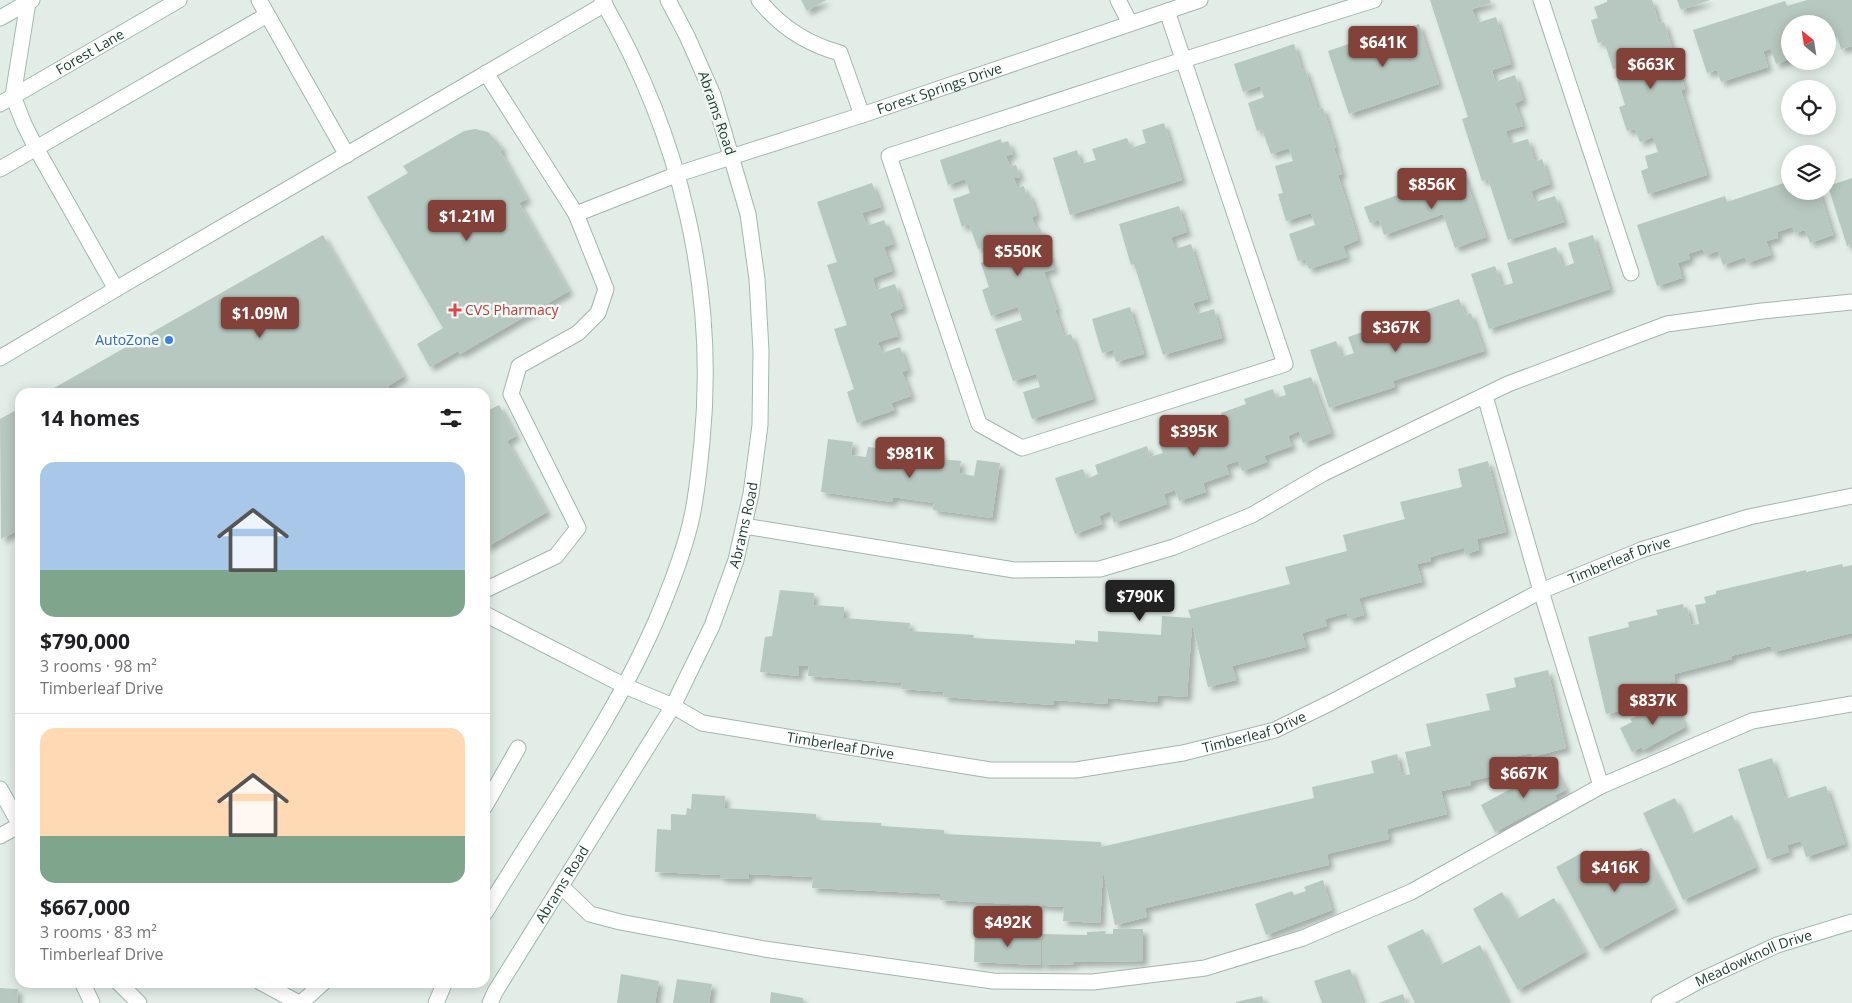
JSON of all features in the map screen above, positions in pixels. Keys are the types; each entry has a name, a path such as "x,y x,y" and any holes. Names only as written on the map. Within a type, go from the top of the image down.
{"main road":[{"name":"Forest Lane","path":"6,100 179,0"},
{"path":"259,0 347,155"},
{"name":"Abrams Road","path":"490,1003 495,992 673,706 712,626 736,560 752,494 760,426 761,351 758,279 748,214 713,95 687,36 668,0"},
{"path":"759,0 787,29 818,47 840,53 862,115"},
{"path":"1118,0 1130,23"},
{"name":"Forest Springs Drive","path":"576,214 678,174 862,115 1200,0"},
{"path":"1541,0 1631,272"},
{"path":"29,1 6,100 24,124 116,289"},
{"path":"0,18 29,1"},
{"path":"1167,11 1183,60 1285,364 1022,448 979,424 889,156 1183,60 1366,1"},
{"path":"0,358 486,73 603,2 630,51 664,134 678,174 695,250 703,301 706,356 705,403 699,474 691,524 677,568 661,611 625,686 590,746 490,896"},
{"path":"0,169 267,15"},
{"path":"486,73 576,214 606,289 598,314 578,333 519,366 511,394 578,528 556,556 490,588"},
{"path":"744,526 1014,570 1100,569 1174,547 1252,515 1324,473 1508,384 1667,324 1762,311 1852,302"},
{"path":"1485,396 1601,786"},
{"name":"Timberleaf Drive","path":"490,617 625,686 673,706 702,723 990,770 1076,770 1183,753 1275,730 1332,702 1542,590 1641,550 1749,517 1852,496"},
{"path":"561,886 590,914 620,922 755,947 993,981 1093,982 1205,968 1303,938 1411,892 1601,786 1752,721 1852,704"},
{"path":"490,797 518,748"},
{"path":"0,789 15,816"},
{"path":"0,836 15,828"},
{"name":"Meadowknoll Drive","path":"1659,1003 1699,981 1777,945 1852,922"},
{"path":"85,988 92,1003"},
{"path":"124,988 139,1003"},
{"path":"271,988 300,1003 317,988"},
{"path":"436,1003 442,988"}],"building":[{"path":"801,0 826,0 807,11"},
{"path":"1430,0 1490,0 1491,3 1472,9 1477,23 1496,17 1511,64 1492,70 1495,82 1515,75 1523,100 1515,103 1523,126 1506,131 1510,144 1528,139 1535,162 1542,159 1550,184 1531,191 1535,202 1555,196 1564,222 1508,240 1488,179 1482,181 1462,119 1468,117"},
{"path":"1607,0 1652,0 1659,24 1664,22 1685,89 1681,90 1707,175 1648,194 1641,171 1648,168 1645,156 1658,152 1653,137 1640,142 1635,129 1627,131 1619,107 1625,105 1617,80 1635,74 1632,63 1613,69 1604,41 1598,43 1591,20 1598,18 1594,7 1607,2"},
{"path":"1677,0 1710,0 1681,10"},
{"path":"1807,0 1852,0 1852,46 1841,49 1836,32 1836,15 1781,15 1781,62 1776,64 1771,49 1763,51 1768,67 1721,82 1717,70 1707,73 1693,30 1785,1 1787,6"},
{"path":"1419,24 1439,84 1349,114 1328,51 1382,33 1383,36"},
{"path":"1294,44 1302,70 1305,69 1318,109 1323,108 1342,174 1338,175 1358,240 1343,246 1347,257 1309,269 1305,259 1298,261 1289,234 1315,225 1311,213 1286,221 1278,194 1283,193 1275,166 1293,161 1289,148 1271,154 1262,129 1257,131 1248,103 1264,97 1260,86 1243,92 1234,64"},
{"path":"1164,123 1182,180 1070,215 1053,158 1077,150 1081,164 1096,160 1092,149 1127,138 1131,148 1146,143 1142,130"},
{"name":"CVS Pharmacy","path":"475,129 488,132 503,149 500,151 527,199 519,203 569,291 460,354 458,351 430,367 417,344 443,328 367,197 408,173 403,166 464,131"},
{"path":"1001,139 1002,143 1008,141 1013,154 1006,156 1010,167 1016,165 1020,177 1014,178 1017,188 1024,186 1026,194 1029,193 1037,215 1032,217 1036,229 1040,228 1054,269 1044,272 1057,310 1055,310 1064,336 1071,334 1093,399 1032,419 1023,392 1040,387 1036,374 1013,381 995,329 1022,320 1018,307 991,316 982,290 989,287 981,263 999,257 994,243 978,249 969,224 962,227 953,199 970,193 965,179 948,185 940,160"},
{"path":"1463,172 1486,237 1455,248 1443,214 1384,235 1379,220 1370,223 1364,207"},
{"path":"1852,178 1852,244 1847,246 1832,200 1836,200 1836,183"},
{"path":"872,183 881,207 862,213 867,226 884,220 893,244 884,247 892,271 873,278 876,290 895,284 903,308 890,313 898,336 878,342 882,353 900,347 908,370 902,372 911,396 891,403 894,410 857,423 847,392 854,389 834,329 847,325 827,265 837,262 817,202"},
{"path":"1781,184 1781,200 1822,200 1833,235 1810,243 1805,230 1795,233 1792,227 1777,232 1778,238 1766,241 1771,255 1747,263 1745,257 1723,265 1718,251 1705,255 1703,249 1688,254 1690,259 1678,263 1682,278 1657,286 1637,225 1725,196 1727,202"},
{"path":"1179,206 1187,232 1171,237 1175,249 1191,244 1208,299 1193,303 1197,314 1214,309 1222,338 1163,355 1134,264 1131,265 1119,224"},
{"path":"323,235 404,376 388,386 389,388 54,388"},
{"path":"1593,235 1610,289 1489,329 1471,274 1495,266 1502,286 1513,283 1507,263 1556,247 1563,267 1574,263 1568,243"},
{"path":"1459,299 1465,315 1471,313 1484,351 1393,381 1395,387 1329,408 1310,350 1336,341 1342,357 1354,353 1348,337 1399,320 1405,335 1416,331 1410,315"},
{"path":"1130,307 1144,354 1116,362 1113,350 1102,353 1092,319"},
{"path":"1311,377 1331,433 1303,443 1299,431 1288,436 1292,446 1264,456 1267,462 1242,471 1238,461 1226,465 1229,474 1203,483 1206,492 1179,501 1175,490 1164,494 1167,504 1114,523 1110,511 1099,516 1102,524 1075,534 1055,478 1083,469 1087,479 1098,474 1095,465 1147,446 1150,457 1163,453 1159,443 1184,434 1181,426 1207,417 1211,427 1224,422 1221,413 1246,404 1244,399 1273,389 1276,398 1286,395 1283,386"},
{"path":"499,405 516,436 507,441 547,512 490,545 490,410"},
{"path":"15,411 15,532 1,539 0,419"},
{"path":"828,439 853,442 851,455 866,457 868,447 886,449 886,443 905,446 904,456 923,459 924,449 942,452 941,459 961,461 959,473 974,476 977,460 1000,463 992,518 933,510 934,503 893,497 892,502 821,492"},
{"path":"1488,461 1506,532 1477,539 1479,550 1465,554 1464,548 1430,557 1431,561 1417,564 1422,582 1359,598 1364,615 1349,619 1347,613 1325,619 1327,626 1302,633 1306,647 1232,666 1236,680 1208,687 1192,624 1187,697 1158,695 1158,702 1108,698 1107,704 1054,700 1054,705 943,697 944,692 901,689 902,683 808,676 809,666 799,666 799,676 760,672 765,637 772,636 780,590 814,593 813,605 844,607 844,618 910,623 909,631 974,635 973,638 1075,644 1075,640 1098,642 1098,631 1161,635 1162,616 1191,618 1188,610 1290,584 1285,567 1347,551 1343,535 1405,519 1400,502 1462,487 1458,469"},
{"path":"1842,564 1843,567 1852,565 1852,633 1773,652 1771,646 1731,656 1732,659 1674,674 1675,682 1642,690 1646,705 1606,714 1588,637 1629,627 1628,622 1658,615 1656,610 1683,604 1684,608 1687,607 1691,625 1699,624 1695,605 1706,603 1704,597 1716,594 1716,591 1806,570 1806,572"},
{"path":"1548,670 1566,748 1531,757 1531,753 1501,760 1504,773 1471,781 1471,785 1441,791 1447,814 1387,829 1389,839 1327,854 1329,865 1145,908 1147,917 1115,925 1103,871 1100,923 1063,921 1064,907 940,900 940,894 812,888 813,877 749,874 748,879 720,878 720,875 655,872 657,829 671,830 671,814 686,815 687,808 691,809 692,794 725,796 724,808 816,814 816,820 881,823 881,826 944,830 944,834 1101,842 1101,847 1314,798 1312,787 1374,773 1371,761 1397,754 1402,776 1410,774 1405,752 1431,746 1426,724 1490,710 1486,694 1516,687 1514,678"},
{"path":"1673,700 1685,727 1643,750 1642,747 1632,752 1620,728 1632,722 1630,719"},
{"path":"1772,758 1785,799 1826,786 1845,844 1806,857 1801,841 1787,845 1789,852 1767,859 1738,769"},
{"path":"1553,766 1566,790 1555,795 1557,799 1495,832 1481,805"},
{"path":"1675,798 1691,834 1732,815 1756,867 1683,900 1643,813"},
{"path":"1642,848 1675,908 1600,949 1556,867 1587,850 1595,864 1610,855"},
{"path":"1323,880 1332,910 1266,935 1255,904 1292,891 1294,895 1306,891 1304,887"},
{"path":"1502,892 1517,919 1554,898 1585,952 1518,990 1473,909"},
{"path":"1113,929 1143,929 1143,961 1074,962 1074,964 1042,965 1042,934 1087,935 1087,932 1106,931 1105,934 1113,934"},
{"path":"1423,929 1440,965 1480,945 1508,1003 1415,1003 1387,946"},
{"path":"975,931 1041,933 1040,965 974,962"},
{"path":"1350,969 1363,1003 1322,1003 1314,981"},
{"path":"621,974 659,981 655,1003 617,1003"},
{"path":"677,979 712,984 709,1003 673,1003"},
{"path":"0,988 18,989 17,1003 0,1003"},
{"path":"771,992 803,998 803,1003 770,1003"},
{"path":"1403,994 1406,1003 1378,1003"},
{"path":"1262,996 1264,1003 1236,1003 1236,1002"}],"place":[{"name":"CVS Pharmacy","path":"455,310"},
{"name":"AutoZone","path":"169,340"}]}
